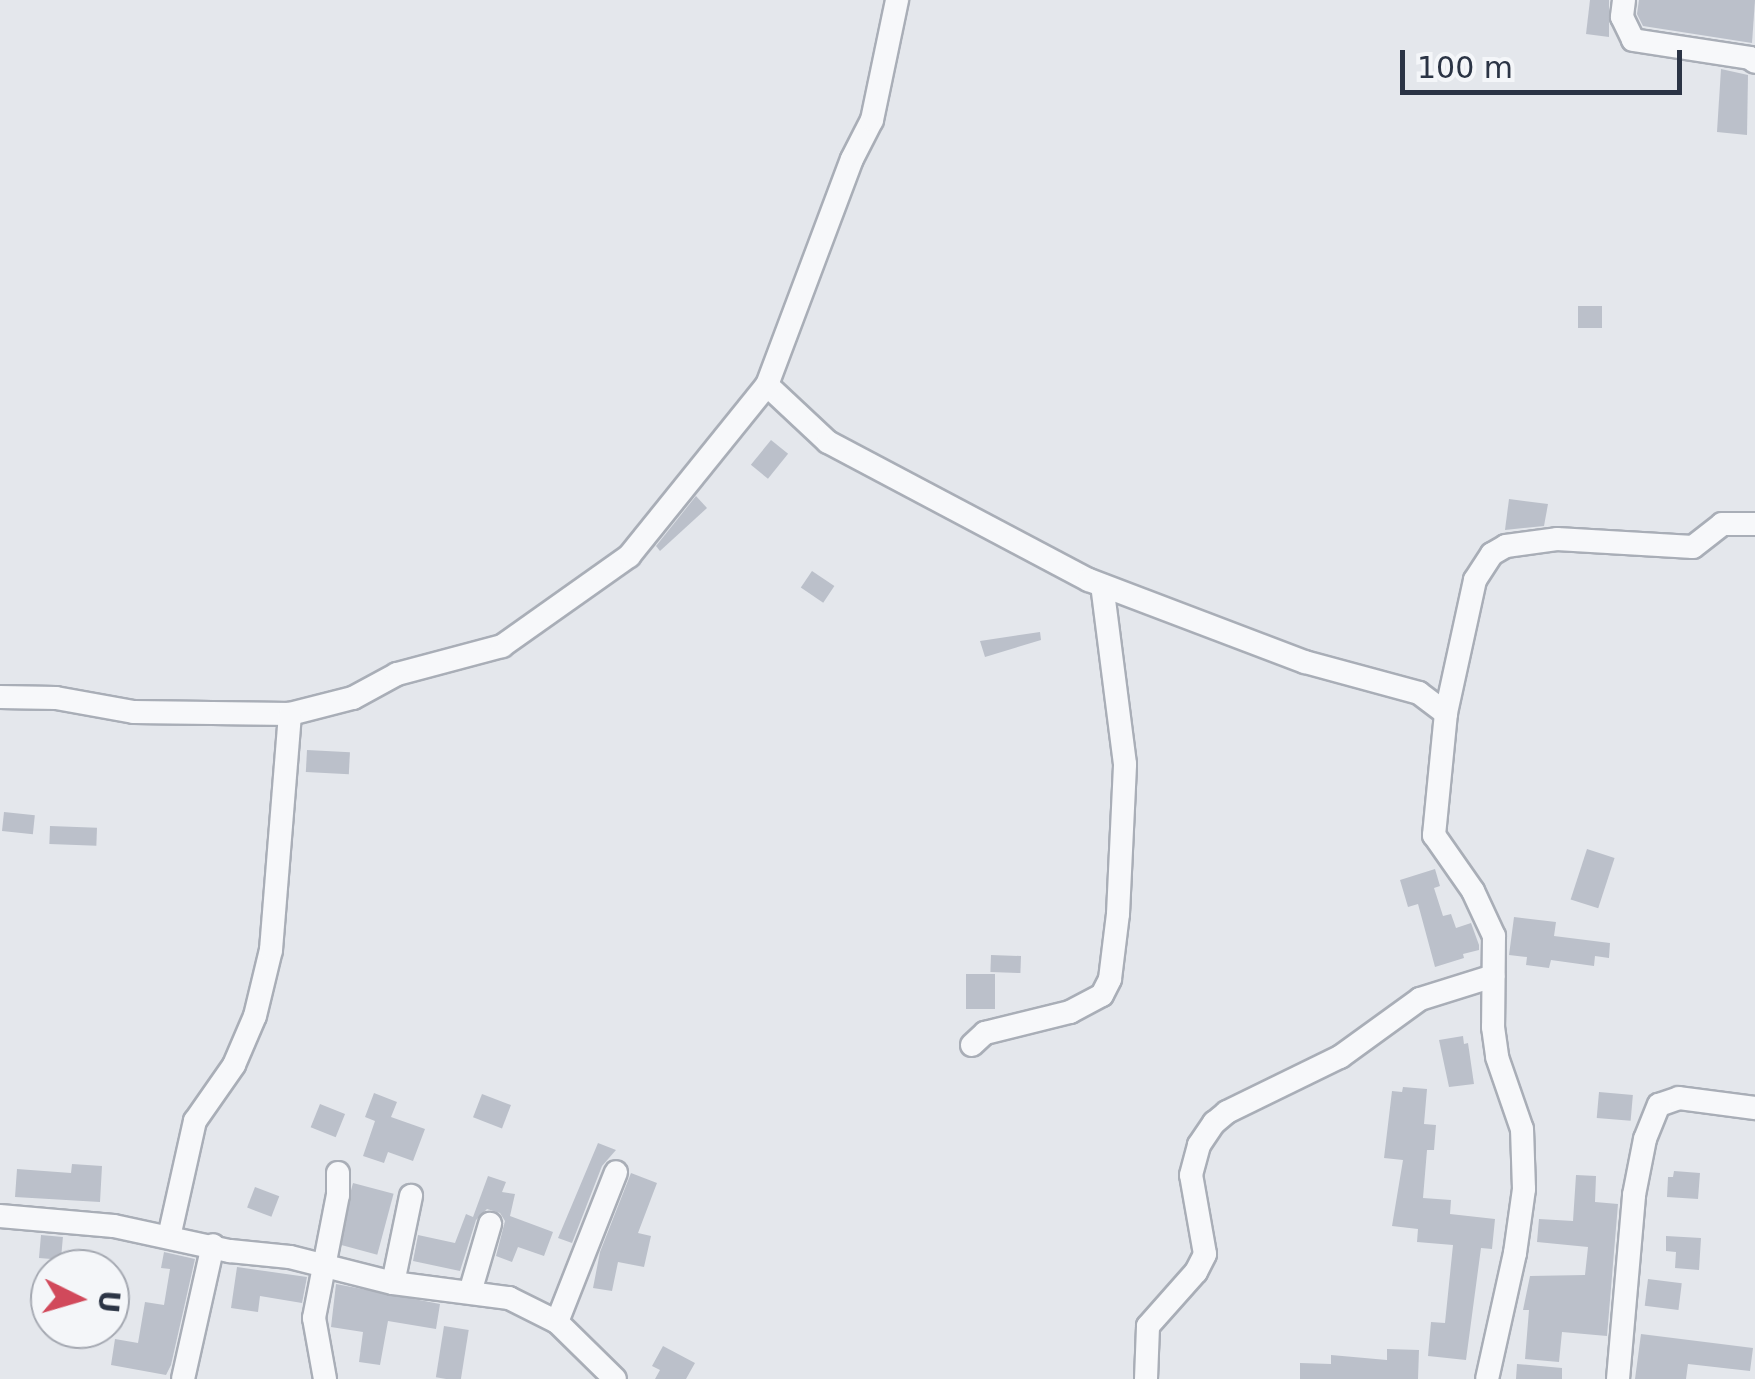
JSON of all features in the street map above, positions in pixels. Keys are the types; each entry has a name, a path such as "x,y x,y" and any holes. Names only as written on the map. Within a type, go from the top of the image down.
{"street":[{"path":"0,697 56,698 134,712 290,714 353,698 398,674 485,652 518,637 628,556 768,384 852,159 872,120 896,0"},
{"path":"1624,0 1622,17 1633,40 1755,62"},
{"path":"768,384 828,442 1102,585 1306,662 1419,693 1446,713"},
{"path":"1487,1379 1508,1289 1524,1189 1522,1129 1497,1057 1493,1027 1494,936 1487,916 1434,834 1446,713 1475,580 1492,554 1506,546 1558,539 1692,547 1722,524 1755,524"},
{"path":"972,1045 985,1033 1070,1012 1102,995 1110,978 1118,914 1124,764 1102,585"},
{"path":"169,1237 194,1121 234,1065 256,1008 271,950 290,714"},
{"path":"1146,1379 1148,1326 1196,1272 1205,1254 1191,1175 1199,1145 1214,1123 1227,1112 1340,1057 1420,999 1494,976"},
{"path":"1618,1379 1634,1194 1645,1140 1659,1105 1679,1098 1755,1108"},
{"path":"326,1379 314,1318 338,1195 338,1172"},
{"path":"557,1322 616,1172"},
{"path":"393,1283 411,1196"},
{"path":"0,1216 114,1226 323,1264 393,1283 471,1290 509,1298 557,1322 615,1379"},
{"path":"471,1290 490,1224"},
{"path":"183,1379 213,1245"}],"building":[{"path":"1590,0 1609,0 1609,37 1586,34"},
{"path":"1639,0 1755,0 1752,43 1643,26 1637,14"},
{"path":"1721,69 1748,75 1747,135 1717,132"},
{"path":"1578,306 1602,306 1602,328 1578,328"},
{"path":"771,440 788,454 768,479 751,465"},
{"path":"696,496 707,508 660,551 656,546"},
{"path":"1509,499 1548,504 1544,526 1505,530"},
{"path":"812,571 834,586 823,603 801,588"},
{"path":"1040,632 1041,640 985,657 980,641"},
{"path":"307,750 350,752 349,774 306,772"},
{"path":"4,812 35,815 33,834 2,831"},
{"path":"50,826 97,828 96,846 49,844"},
{"path":"1587,849 1615,858 1598,908 1571,899"},
{"path":"1435,869 1440,886 1434,888 1443,916 1451,914 1456,928 1471,923 1479,950 1435,967 1418,904 1408,907 1400,880"},
{"path":"1514,917 1556,922 1554,936 1610,943 1609,958 1595,956 1594,966 1551,960 1549,968 1526,965 1527,957 1509,955"},
{"path":"991,955 1021,956 1020,973 990,972"},
{"path":"966,974 995,974 995,1009 966,1009"},
{"path":"1463,1036 1464,1044 1468,1043 1474,1084 1449,1087 1439,1040"},
{"path":"1403,1087 1427,1089 1424,1124 1436,1125 1434,1150 1427,1150 1423,1198 1451,1200 1450,1214 1495,1219 1492,1249 1481,1248 1466,1360 1428,1356 1431,1322 1445,1323 1453,1245 1417,1242 1418,1229 1392,1226 1403,1160 1384,1158 1392,1091 1402,1092"},
{"path":"1599,1092 1633,1095 1631,1121 1597,1118"},
{"path":"374,1093 397,1102 391,1117 425,1129 413,1161 388,1152 384,1163 363,1156 375,1121 365,1117"},
{"path":"482,1094 511,1105 502,1128 473,1117"},
{"path":"320,1104 345,1114 336,1137 311,1127"},
{"path":"598,1143 616,1150 602,1166 572,1243 558,1238"},
{"path":"72,1164 102,1166 100,1202 15,1197 17,1169 71,1173"},
{"path":"1674,1171 1700,1173 1698,1199 1667,1197 1668,1177 1673,1177"},
{"path":"631,1173 657,1183 638,1233 651,1236 644,1267 618,1262 612,1291 593,1288 600,1252"},
{"path":"1576,1175 1596,1176 1595,1202 1618,1204 1607,1336 1562,1332 1559,1362 1525,1359 1529,1310 1523,1310 1530,1276 1585,1275 1588,1247 1537,1242 1539,1219 1573,1221"},
{"path":"488,1176 506,1182 502,1192 515,1194 510,1216 553,1232 544,1256 518,1247 512,1262 496,1256 505,1221 500,1213 487,1209 476,1220 460,1271 413,1261 418,1235 455,1243 466,1214 473,1217"},
{"path":"353,1183 394,1194 377,1255 337,1244"},
{"path":"255,1187 279,1196 271,1217 247,1208"},
{"path":"41,1235 63,1237 62,1249 40,1249"},
{"path":"1666,1236 1701,1238 1699,1270 1675,1268 1676,1252 1666,1251"},
{"path":"164,1252 195,1259 166,1375 111,1365 113,1349 130,1349 130,1342 138,1343 145,1302 164,1305 170,1269 161,1268"},
{"path":"237,1267 307,1277 302,1303 260,1296 258,1312 231,1308"},
{"path":"1648,1279 1682,1283 1678,1310 1645,1306"},
{"path":"336,1284 440,1304 436,1329 388,1321 380,1365 359,1362 363,1332 331,1327"},
{"path":"444,1326 469,1330 461,1379 436,1377"},
{"path":"1641,1334 1753,1348 1750,1371 1688,1364 1686,1379 1635,1379"},
{"path":"663,1346 695,1363 686,1379 655,1379 660,1370 652,1366"},
{"path":"1387,1349 1419,1350 1418,1379 1300,1379 1300,1363 1331,1364 1331,1355 1387,1360"},
{"path":"1517,1364 1562,1368 1562,1379 1516,1379"}]}
